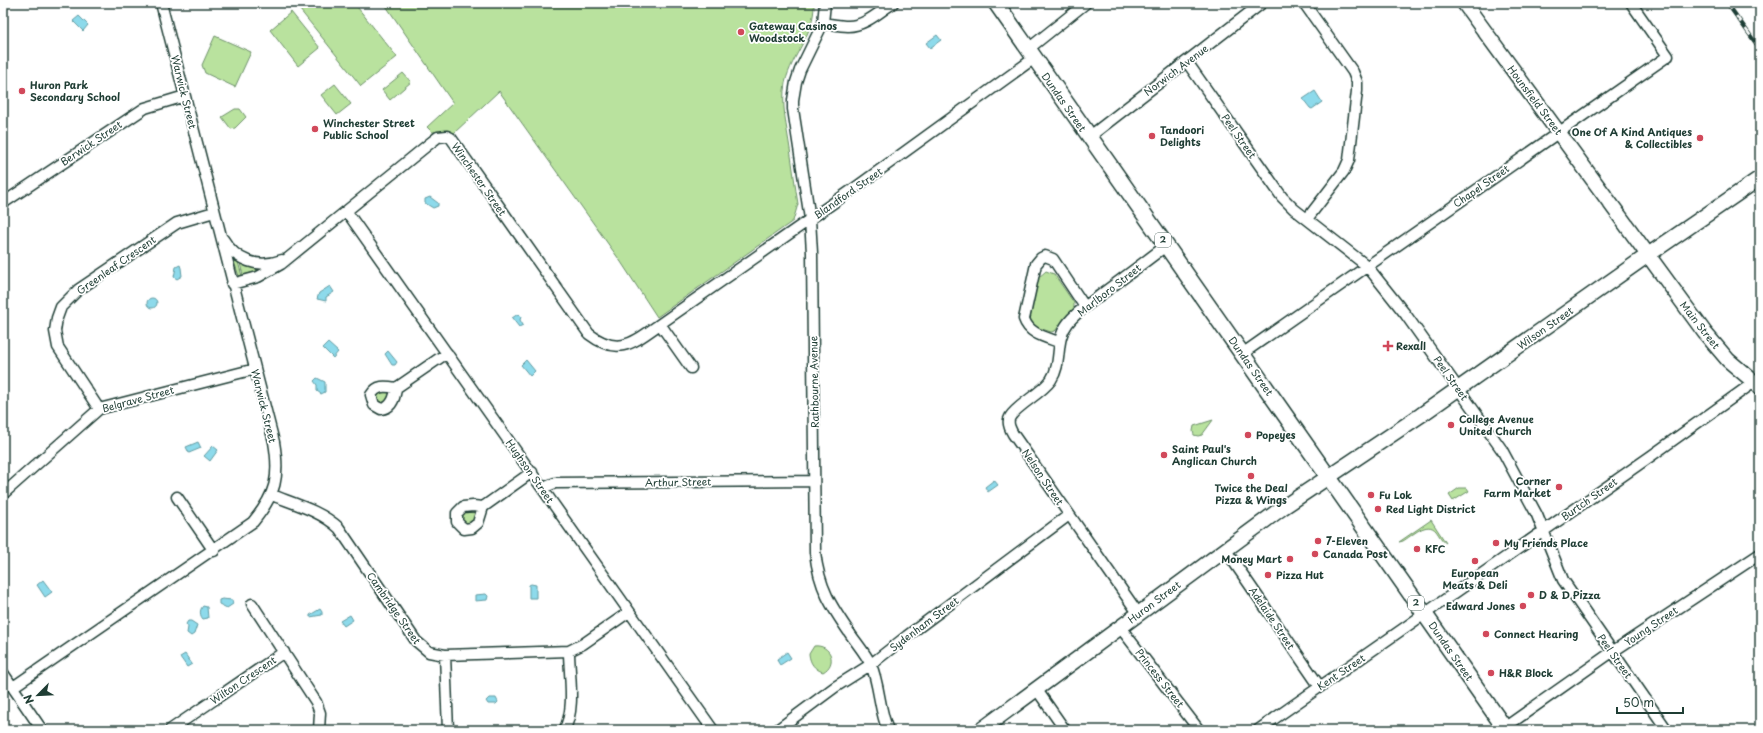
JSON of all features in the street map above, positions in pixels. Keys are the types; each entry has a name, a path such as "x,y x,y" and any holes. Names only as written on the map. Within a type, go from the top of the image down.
{"main road":[{"name":"Dundas Street","path":"996,3 1030,54 1167,245 1505,729"},
{"name":"Hounsfield Street","path":"1464,3 1648,255"},
{"name":"Wilson Street","path":"1329,477 1459,389 1648,255 1760,178"},
{"name":"Main Street","path":"1648,255 1705,332 1728,360 1757,385"},
{"name":"Huron Street","path":"981,730 1037,690 1225,549 1282,508 1329,477"}],"street":[{"name":"Warwick Street","path":"13,687 214,551 253,522 272,495 277,476 276,455 255,369 161,3"},
{"path":"825,3 823,24 846,26 856,25 868,20 893,3"},
{"name":"Blandford Street","path":"660,324 810,219 1030,54 1086,3"},
{"path":"1304,3 1353,72 1357,82 1358,91 1349,160 1344,171 1307,219"},
{"name":"Chapel Street","path":"1242,354 1668,56 1631,3"},
{"name":"Norwich Avenue","path":"1089,136 1187,62 1257,5"},
{"name":"Rathbourne Avenue","path":"823,24 800,70 793,100 793,109 810,219 812,255 815,552 819,577 824,591 832,607 870,665 878,689 884,719 888,730"},
{"name":"Peel Street","path":"1187,62 1275,188 1294,209 1367,266 1406,315 1510,464 1537,515 1563,580 1667,730"},
{"name":"Berwick Street","path":"3,203 145,108 152,104 185,96"},
{"name":"Winchester Street","path":"232,284 270,272 347,212 438,137 447,136 451,138 589,334 603,344 618,346 635,341 660,324"},
{"name":"Greenleaf Crescent","path":"99,408 58,347 55,331 57,318 61,307 78,290 177,223 190,217 214,212"},
{"name":"Hughson Street","path":"347,212 713,730"},
{"path":"220,234 231,250 248,262 266,264 289,258"},
{"name":"Marlboro Street","path":"1059,342 1068,323 1085,307 1167,245"},
{"path":"1059,342 1030,330 1025,320 1036,264 1039,259 1045,256 1053,259 1085,307"},
{"path":"660,324 691,368"},
{"name":"Nelson Street","path":"1059,342 1058,361 1051,380 1043,389 1010,417 1009,423 1013,434 1138,614"},
{"path":"396,388 447,353"},
{"name":"Belgrave Street","path":"3,494 99,408 255,369"},
{"name":"Burtch Street","path":"1424,615 1757,385"},
{"path":"483,507 532,472"},
{"name":"Arthur Street","path":"543,488 556,483 814,481"},
{"name":"Cambridge Street","path":"272,495 330,519 339,528 417,642 429,652 445,655 569,651 583,644 629,612"},
{"path":"178,497 214,551"},
{"name":"Sydenham Street","path":"777,730 835,687 870,665 1069,515"},
{"name":"Adelaide Street","path":"1225,549 1320,687"},
{"name":"Young Street","path":"1505,729 1612,652 1760,554"},
{"path":"252,604 284,652"},
{"name":"Kent Street","path":"1258,730 1424,615"},
{"name":"Princess Street","path":"1120,627 1199,730"},
{"path":"564,730 568,723 570,712 569,651"},
{"name":"Wilton Crescent","path":"170,730 284,652 316,702 320,713 320,730"},
{"path":"445,655 448,730"},
{"path":"3,673 42,730"},
{"path":"1037,690 1065,730"}],"green space":[{"path":"308,3 354,3 397,57 361,86 300,10"},
{"path":"384,3 814,3 811,24 788,73 784,91 785,116 798,204 793,221 657,317 621,262 499,91 454,133 446,131 432,132 427,127 453,103"},
{"path":"291,12 320,48 298,66 270,30"},
{"path":"215,36 251,52 235,87 205,73 202,65"},
{"path":"403,73 411,82 390,100 382,90"},
{"path":"335,84 351,104 337,115 321,95"},
{"path":"235,109 240,109 246,117 235,128 231,129 222,117"},
{"path":"233,259 238,262 242,276 239,276"},
{"path":"240,263 253,268 263,270 243,275"},
{"path":"1046,271 1054,274 1074,303 1074,309 1055,331 1051,332 1033,326 1030,318 1038,278"},
{"path":"382,391 391,392 389,401 384,405 378,403 376,396"},
{"path":"1213,420 1202,435 1194,435 1194,426"},
{"path":"1459,488 1467,488 1469,491 1453,501 1449,495"},
{"path":"465,512 476,513 473,522 467,525 462,522 461,515"},
{"path":"1431,520 1446,543 1436,531 1428,527 1399,542"},
{"path":"814,646 825,648 830,655 831,660 828,669 823,672 815,667 810,660 809,654"}],"water":[{"path":"79,16 88,25 83,31 73,21"},
{"path":"937,35 941,40 930,48 926,43"},
{"path":"1315,91 1322,102 1312,109 1303,99"},
{"path":"430,197 438,203 438,206 433,208 425,203 425,199"},
{"path":"180,265 182,276 177,279 174,277 176,267"},
{"path":"330,286 334,292 326,297 326,301 317,299 319,293"},
{"path":"150,298 154,298 156,299 156,307 150,308 147,305 147,301"},
{"path":"518,314 521,317 520,320 523,325 519,327 512,318"},
{"path":"328,343 338,352 333,358 323,348"},
{"path":"388,351 397,362 395,365 392,365 385,354"},
{"path":"526,360 535,371 530,376 521,365"},
{"path":"317,378 325,382 325,392 321,394 317,391 317,385 314,381"},
{"path":"198,442 201,448 189,453 186,447"},
{"path":"213,446 218,450 210,461 204,456"},
{"path":"994,480 998,485 988,492 985,487"},
{"path":"43,580 52,592 45,597 37,585"},
{"path":"529,585 536,585 536,598 529,598"},
{"path":"486,594 488,596 487,600 475,601 475,595"},
{"path":"219,600 232,600 233,604 227,608 219,604"},
{"path":"203,606 207,607 208,618 203,619 200,613"},
{"path":"320,609 322,615 310,617 310,615"},
{"path":"350,615 353,620 344,626 340,621"},
{"path":"188,621 191,621 197,625 194,634 191,636 187,633 188,627 186,624"},
{"path":"787,652 791,658 780,665 777,659"},
{"path":"185,654 192,664 187,667 180,657"},
{"path":"489,698 496,698 498,702 496,704 488,704 486,701"}],"railway":[{"path":"1727,3 1760,49"}],"place":[{"name":"Gateway Casinos Woodstock","path":"741,32"},
{"name":"Huron Park Secondary School","path":"22,91"},
{"name":"Winchester Street Public School","path":"315,129"},
{"name":"Tandoori Delights","path":"1152,136"},
{"name":"One Of A Kind Antiques & Collectibles","path":"1700,138"},
{"name":"Rexall","path":"1388,346"},
{"name":"College Avenue United Church","path":"1451,425"},
{"name":"Popeyes","path":"1248,435"},
{"name":"Saint Paul's Anglican Church","path":"1164,455"},
{"name":"Twice the Deal Pizza & Wings","path":"1251,476"},
{"name":"Corner Farm Market","path":"1559,487"},
{"name":"Fu Lok","path":"1371,495"},
{"name":"Red Light District","path":"1378,509"},
{"name":"7-Eleven","path":"1318,541"},
{"name":"My Friends Place","path":"1496,543"},
{"name":"KFC","path":"1417,549"},
{"name":"Canada Post","path":"1315,554"},
{"name":"Money Mart","path":"1290,559"},
{"name":"European Meats & Deli","path":"1475,561"},
{"name":"Pizza Hut","path":"1268,575"},
{"name":"D & D Pizza","path":"1531,595"},
{"name":"Edward Jones","path":"1523,606"},
{"name":"Connect Hearing","path":"1486,634"},
{"name":"H&R Block","path":"1491,673"}]}
